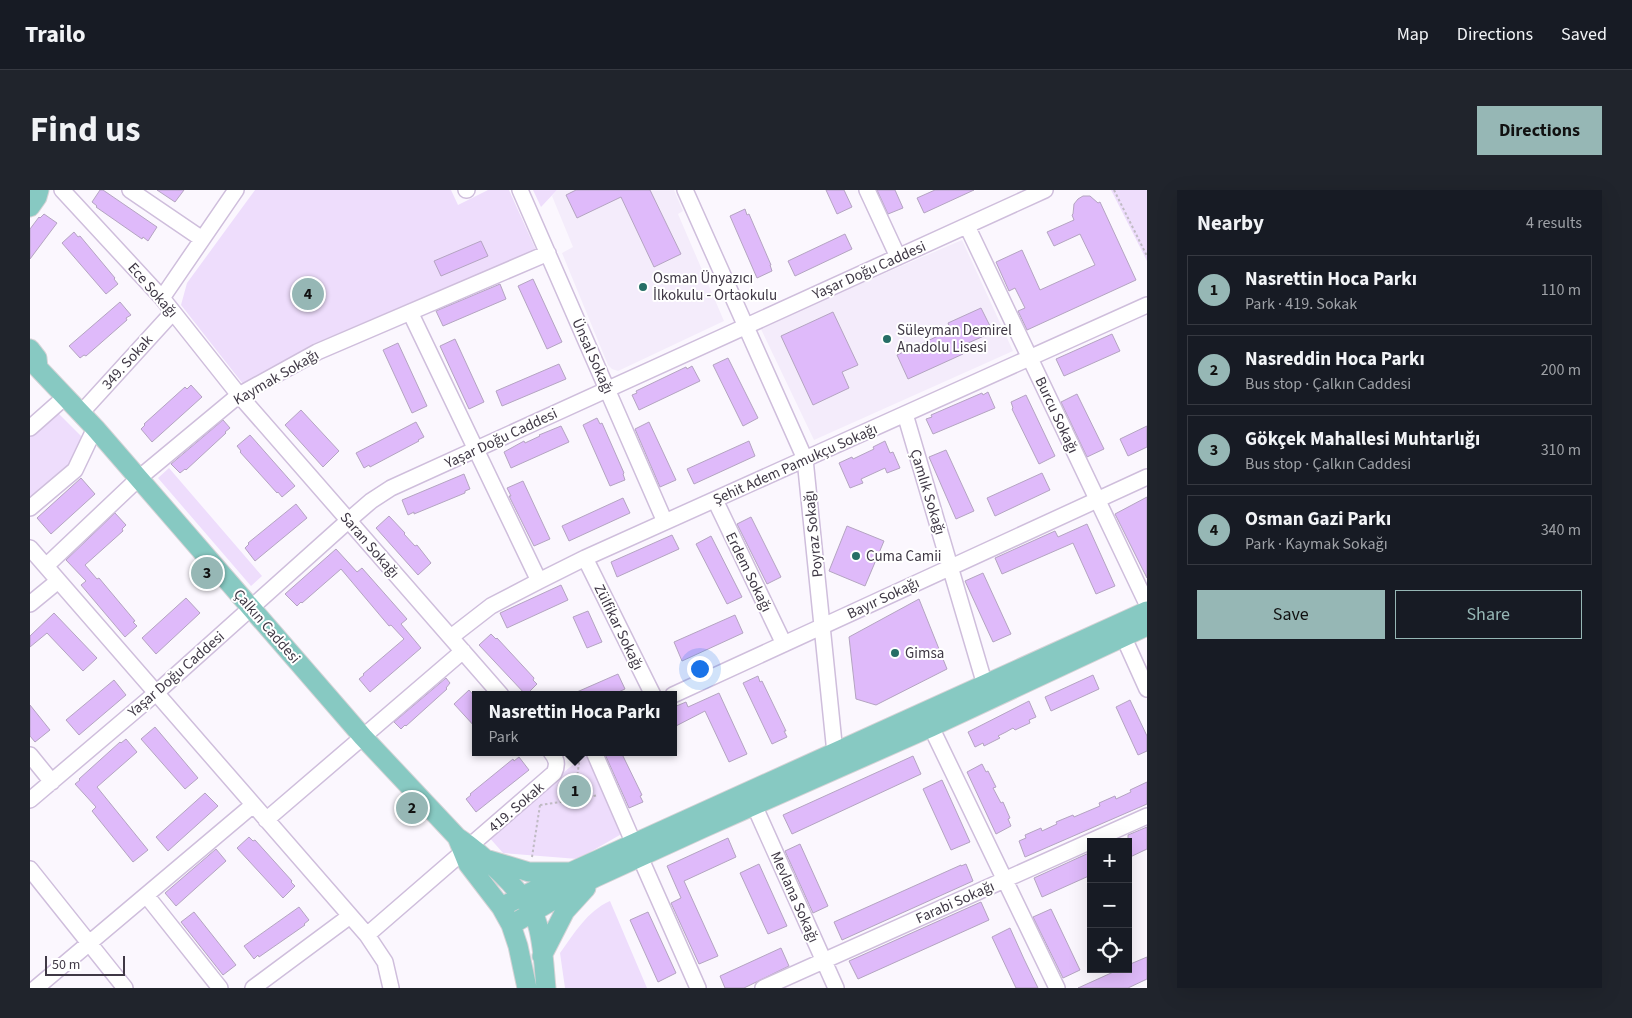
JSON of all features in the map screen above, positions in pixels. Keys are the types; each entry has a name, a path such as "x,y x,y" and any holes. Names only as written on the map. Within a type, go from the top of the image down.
{"main road":[{"path":"30,207 37,197 39,190"},
{"name":"Çalkın Caddesi","path":"30,349 37,358 34,368 65,396 95,428 363,737 463,845 486,859 522,896 536,921 546,988"},
{"path":"511,926 596,877 637,850 835,753 1147,611"},
{"path":"501,907 571,872 637,850 754,805 932,727 1147,626"},
{"name":"Çalkın Caddesi","path":"463,845 468,864 501,907 511,926 518,946 527,988"},
{"name":"Çalkın Caddesi","path":"486,859 529,872 571,872"},
{"path":"542,956 565,911 596,877"}],"street":[{"name":"Ece Sokağı","path":"62,190 162,298 240,395"},
{"path":"130,190 202,239"},
{"path":"162,298 236,190"},
{"name":"Ünsal Sokağı","path":"520,190 665,522"},
{"name":"Poyraz Sokağı","path":"685,190 805,459 835,753"},
{"path":"866,190 898,257"},
{"name":"Yaşar Doğu Caddesi","path":"30,800 156,693 349,520 381,494 967,226 1025,194 1045,190"},
{"name":"Burcu Sokağı","path":"967,226 1147,604"},
{"name":"Kaymak Sokağı","path":"46,566 139,478 240,395 317,352 548,253"},
{"name":"Şehit Adem Pamukçu Sokağı","path":"451,638 491,606 586,558 1147,305"},
{"name":"349. Sokak","path":"81,413 173,312"},
{"path":"410,312 538,581"},
{"name":"Saran Sokağı","path":"240,395 498,691"},
{"path":"30,428 65,396"},
{"name":"Çamlık Sokağı","path":"904,414 985,684"},
{"path":"30,508 75,470 95,428"},
{"name":"Bayır Sokağı","path":"677,693 1147,477"},
{"name":"Erdem Sokağı","path":"715,500 784,644"},
{"path":"30,548 366,935 385,962 391,988"},
{"name":"Zülfikar Sokağı","path":"586,558 651,691"},
{"path":"30,604 58,581"},
{"path":"1124,638 1147,689"},
{"path":"266,820 463,651"},
{"path":"932,727 1057,988"},
{"path":"30,755 52,782"},
{"path":"596,756 698,988"},
{"name":"419. Sokak","path":"366,935 463,845 554,773 556,757"},
{"path":"36,988 253,805"},
{"name":"Mevlana Sokağı","path":"754,805 836,988"},
{"name":"Farabi Sokağı","path":"762,988 1147,816"},
{"path":"30,869 125,988"},
{"path":"146,896 220,988"},
{"path":"253,988 350,916"}],"path":[{"path":"1114,190 1147,256"},
{"path":"574,800 580,756"},
{"path":"533,806 612,792"},
{"path":"529,872 540,805"}],"shaded area":[{"path":"255,190 451,190 458,205 488,190 509,190 536,250 313,344 243,384 181,305 187,283"},
{"path":"533,190 557,190 541,207"},
{"name":"Osman Ünyazıcı İlkokulu - Ortaokulu","path":"557,190 674,190 683,211 678,214 724,321 618,371 612,369 608,365 562,253 573,247 552,196"},
{"path":"1111,190 1147,190 1147,261"},
{"name":"Süleyman Demirel Anadolu Lisesi","path":"962,240 1013,351 814,440 760,327"},
{"path":"56,411 84,439 69,466 30,499 30,434"},
{"path":"169,468 262,576 251,586 158,478"},
{"path":"583,756 590,756 625,832 578,859 503,853 488,836"},
{"path":"610,901 647,988 565,988 560,953 588,917"}],"building":[{"path":"100,190 103,190 157,227 148,241 143,237 142,239 96,207 92,202"},
{"path":"157,190 184,190 175,202"},
{"path":"576,190 650,190 681,254 654,267 621,197 577,218 566,195"},
{"path":"826,190 844,190 852,207 837,214"},
{"path":"877,190 895,190 903,208 888,214"},
{"path":"935,190 974,190 924,213 917,198"},
{"path":"1083,196 1090,196 1098,203 1100,202 1136,280 1027,330 1018,311 1025,308 1015,288 1009,291 996,262 1022,250 1040,290 1095,265 1080,234 1054,246 1047,232 1074,220 1072,215 1074,204"},
{"path":"745,209 747,215 749,214 771,265 772,271 757,278 730,216"},
{"path":"44,214 57,223 30,259 30,229 39,217"},
{"path":"74,232 78,237 80,236 115,278 118,284 106,294 62,243"},
{"path":"845,234 852,249 795,276 788,261"},
{"path":"481,241 488,256 441,276 434,261"},
{"path":"533,279 562,342 547,349 518,286"},
{"path":"500,284 506,299 443,326 436,311"},
{"path":"120,302 131,315 86,356 84,355 80,358 69,346"},
{"path":"981,308 993,332 959,347 963,354 908,379 897,355 951,330 948,323"},
{"path":"833,312 858,365 842,372 849,388 813,405 781,336"},
{"path":"1112,334 1120,351 1064,376 1056,359"},
{"path":"455,339 484,402 469,409 440,346"},
{"path":"398,343 427,406 412,413 383,350"},
{"path":"728,358 758,418 743,426 713,365"},
{"path":"559,364 566,379 502,406 496,391"},
{"path":"692,366 700,381 639,410 632,395 637,393 636,391 686,367 687,369"},
{"path":"191,385 202,397 152,442 141,429 144,424 185,387 187,389"},
{"path":"988,392 995,408 933,434 926,419 932,417 931,415"},
{"path":"1077,394 1104,449 1087,457 1061,402"},
{"path":"1026,395 1055,456 1039,464 1012,409 1011,402"},
{"path":"301,410 339,451 323,467 285,425"},
{"path":"597,418 600,424 602,423 624,473 625,480 610,486 583,425"},
{"path":"223,420 230,428 226,433 186,470 180,473 171,464"},
{"path":"416,422 424,437 370,467 369,465 364,468 356,453"},
{"path":"649,422 676,480 660,487 635,429"},
{"path":"561,426 569,442 511,468 504,452 524,441 525,443"},
{"path":"1147,426 1147,447 1128,456 1120,439"},
{"path":"250,435 295,486 282,497 240,452 237,446"},
{"path":"749,441 755,456 694,484 687,469"},
{"path":"885,441 890,453 893,452 900,468 887,473 885,468 861,479 863,483 850,488 839,463 874,449 873,447"},
{"path":"946,450 974,511 956,519 929,457"},
{"path":"1042,473 1050,490 995,516 987,498"},
{"path":"464,474 470,489 465,491 465,493 408,515 402,500"},
{"path":"81,478 95,494 51,534 37,518"},
{"path":"523,481 550,539 534,546 509,496 511,496 507,488"},
{"path":"1147,497 1147,578 1115,514"},
{"path":"623,498 630,513 569,541 562,526"},
{"path":"296,504 307,518 255,561 245,548 248,543"},
{"path":"115,513 126,525 122,529 123,531 85,565 97,579 99,578 135,621 133,622 137,626 125,637 81,585 86,581 66,560"},
{"path":"389,516 415,546 417,545 431,563 418,575 376,528"},
{"path":"751,517 781,577 767,584 737,524"},
{"path":"1087,524 1115,586 1096,594 1073,543 1002,574 995,558 1055,531 1058,537"},
{"name":"Cuma Camii","path":"847,526 884,541 865,586 829,571"},
{"path":"672,535 679,549 617,577 611,562"},
{"path":"711,536 742,597 727,604 696,544"},
{"path":"336,549 357,572 362,568 407,619 401,624 421,648 370,692 359,679 404,639 391,625 389,626 341,569 297,606 285,594"},
{"path":"983,573 1011,634 993,642 965,581"},
{"path":"561,585 568,600 507,628 500,613"},
{"path":"186,598 200,613 156,654 142,638"},
{"name":"Gimsa","path":"919,599 947,669 876,705 856,699 849,637"},
{"path":"588,611 602,642 587,648 573,617"},
{"path":"54,613 97,658 83,671 47,633 30,647 30,636"},
{"path":"735,615 743,633 682,661 674,642"},
{"path":"491,634 497,638 534,678 533,680 537,684 530,691 522,691 479,645"},
{"path":"618,674 625,689 621,691 579,691"},
{"path":"1093,675 1099,689 1051,711 1045,697"},
{"path":"758,676 786,731 784,731 787,737 772,744 743,683"},
{"path":"446,678 450,683 447,689 406,726 401,729 394,722"},
{"path":"114,680 126,695 79,735 66,720"},
{"path":"469,690 472,693 472,724 454,704"},
{"path":"719,693 747,754 729,762 705,711 677,725 677,706 686,702 688,707"},
{"path":"1130,700 1147,736 1147,751 1138,755 1116,707"},
{"path":"1029,701 1036,717 1029,720 1030,723 1015,730 1013,728 998,736 1000,738 984,746 983,743 975,747 968,732"},
{"path":"30,705 50,730 35,742 30,736"},
{"path":"155,727 198,778 185,789 141,739"},
{"path":"126,739 137,752 97,787 148,850 133,862 92,811 96,807 75,784 120,742"},
{"path":"606,756 623,756 642,795 640,796 643,802 629,808"},
{"path":"913,756 921,774 792,834 783,815"},
{"path":"519,757 529,770 476,812 466,799 513,759 514,761"},
{"path":"982,764 986,772 988,771 996,787 993,788 1001,803 1003,802 1010,818 1008,819 1011,826 996,834 967,772"},
{"path":"942,780 970,842 951,850 923,789"},
{"path":"1147,782 1147,804 1025,857 1019,841 1026,838 1025,835 1041,828 1042,831 1057,824 1056,822 1100,806 1099,803 1115,796 1116,799"},
{"path":"205,793 218,806 168,851 156,837"},
{"path":"1147,827 1147,849 1132,856 1132,838 1128,838 1128,835"},
{"path":"249,837 253,841 255,840 295,886 283,898 237,848"},
{"path":"728,838 736,857 684,881 718,956 699,964 671,903 681,898 667,866"},
{"path":"800,844 828,906 813,913 785,851"},
{"path":"216,849 226,861 176,906 165,893"},
{"path":"1087,854 1087,877 1042,897 1034,878"},
{"path":"759,864 787,926 768,934 740,873"},
{"path":"966,864 973,881 842,940 834,922"},
{"path":"981,902 989,920 858,979 849,961"},
{"path":"299,907 309,920 305,925 254,959 244,946"},
{"path":"1051,909 1080,970 1063,978 1033,917"},
{"path":"194,912 236,965 223,975 181,922"},
{"path":"648,912 676,973 658,982 630,920"},
{"path":"1010,928 1038,988 1016,988 992,937"},
{"path":"781,948 789,966 744,988 725,988 720,976"},
{"path":"1147,957 1147,979 1128,988 1078,988 1111,973 1132,973 1132,963"}],"place":[{"name":"Osman Ünyazıcı İlkokulu - Ortaokulu","path":"643,287"},
{"name":"Osman Gazi Parkı","path":"308,294"},
{"name":"Süleyman Demirel Anadolu Lisesi","path":"887,339"},
{"name":"Cuma Camii","path":"856,556"},
{"name":"Gökçek Mahallesi Muhtarlığı","path":"207,573"},
{"name":"Gimsa","path":"895,653"},
{"name":"Nasrettin Hoca Parkı","path":"575,791"},
{"name":"Nasreddin Hoca Parkı","path":"412,808"}]}
